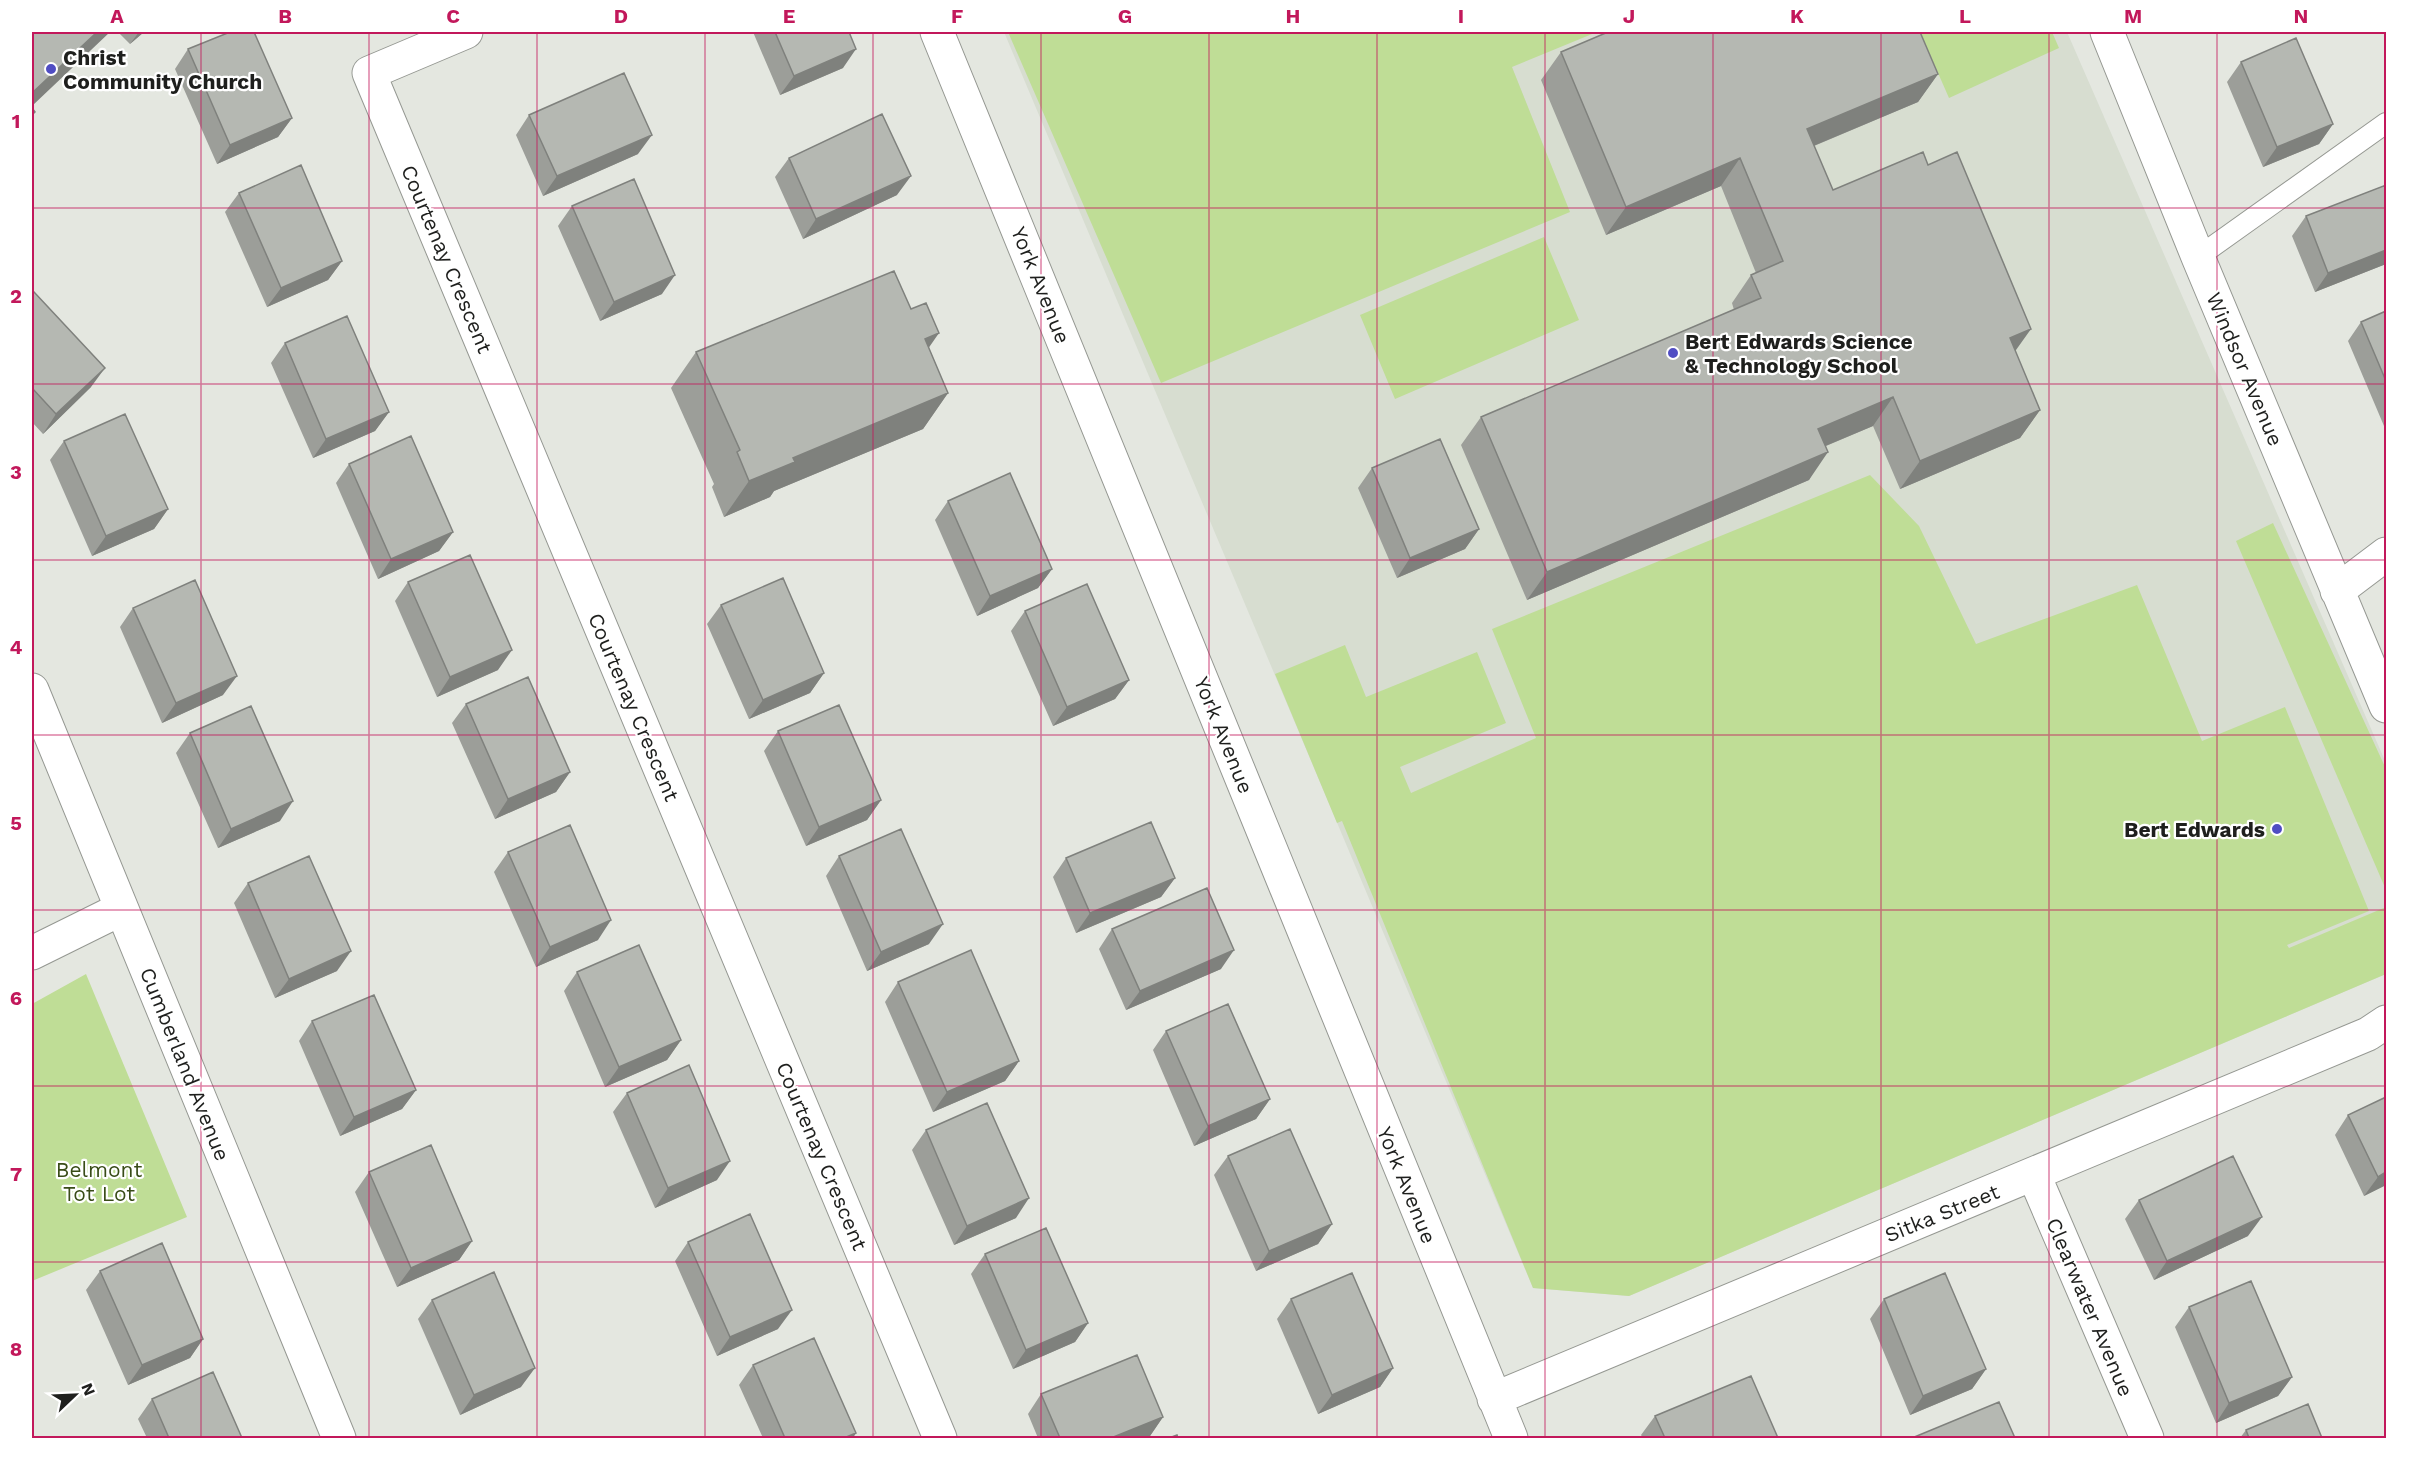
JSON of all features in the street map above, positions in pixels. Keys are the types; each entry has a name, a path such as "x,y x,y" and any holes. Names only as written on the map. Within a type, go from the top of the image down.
{"street":[{"name":"Courtenay Crescent","path":"466,32 369,73 940,1438"},
{"name":"York Avenue","path":"937,32 1511,1438"},
{"name":"Windsor Avenue","path":"2107,32 2198,257 2386,705"},
{"path":"2337,591 2386,555"},
{"name":"Cumberland Avenue","path":"32,690 339,1438"},
{"path":"32,954 121,909"},
{"name":"Sitka Street","path":"1494,1399 2368,1034 2386,1022"},
{"name":"Clearwater Avenue","path":"2034,1175 2147,1438"}],"lane":[{"path":"2198,257 2386,123"}],"shaded area":[{"name":"Bert Edwards Science & Technology School","path":"1004,32 2067,32 2386,763 2386,974 1629,1296 1533,1288"}],"green space":[{"path":"1008,32 1597,32 1512,67 1570,212 1161,383"},
{"path":"1920,32 2052,32 2059,48 1949,98"},
{"path":"1544,237 1579,320 1395,399 1360,315"},
{"path":"1870,475 1919,526 1976,644 2137,585 2202,741 2285,707 2369,911 2287,945 2289,948 2386,907 2386,974 1629,1296 1533,1288 1342,821 1337,823 1275,674 1345,645 1366,697 1477,652 1506,723 1400,767 1411,793 1536,738 1492,629"},
{"path":"2273,523 2386,769 2386,890 2236,541"},
{"name":"Belmont Tot Lot","path":"86,974 187,1217 32,1281 32,1004"}],"building":[{"name":"Christ Community Church","path":"32,32 97,32 32,93"},
{"path":"230,32 254,32 292,118 230,145 188,49"},
{"path":"775,32 849,32 856,49 794,76"},
{"path":"1608,32 1920,32 1938,74 1807,129 1833,190 1923,152 1928,165 1957,152 2031,329 2010,338 2040,410 1920,461 1893,397 1818,429 1828,452 1547,572 1481,417 1761,298 1751,275 1783,261 1740,158 1626,207 1561,52"},
{"path":"2296,38 2333,124 2277,147 2241,62"},
{"path":"624,73 652,135 557,176 529,115"},
{"path":"882,114 911,176 816,219 789,158"},
{"path":"301,165 342,261 281,288 239,193"},
{"path":"634,179 675,275 614,302 572,206"},
{"path":"2386,185 2386,250 2328,273 2306,216"},
{"path":"894,271 911,309 926,303 939,333 925,339 948,393 793,458 795,462 749,481 737,452 740,450 696,352"},
{"path":"34,292 105,368 56,414 32,388 32,294"},
{"path":"2386,311 2386,381 2361,322"},
{"path":"347,316 389,412 326,439 285,343"},
{"path":"125,414 168,509 106,536 64,441"},
{"path":"411,436 453,532 391,559 349,464"},
{"path":"1440,439 1479,529 1410,558 1372,468"},
{"path":"1010,473 1052,569 990,596 948,501"},
{"path":"470,555 512,650 450,677 408,582"},
{"path":"783,578 824,673 763,700 721,605"},
{"path":"195,580 237,676 176,703 133,608"},
{"path":"1087,584 1129,680 1067,707 1025,611"},
{"path":"528,677 570,772 508,799 466,704"},
{"path":"839,705 881,800 819,827 778,731"},
{"path":"251,706 293,801 231,829 190,733"},
{"path":"1151,822 1175,878 1090,913 1066,858"},
{"path":"570,825 611,920 550,947 508,852"},
{"path":"901,829 943,924 881,952 839,856"},
{"path":"309,856 351,951 289,979 248,883"},
{"path":"1207,888 1234,950 1140,991 1112,929"},
{"path":"639,945 681,1040 619,1067 577,972"},
{"path":"971,950 1019,1061 947,1092 898,982"},
{"path":"374,995 416,1090 354,1117 312,1021"},
{"path":"1228,1004 1270,1099 1208,1126 1166,1031"},
{"path":"689,1065 730,1161 668,1188 627,1093"},
{"path":"2386,1097 2386,1172 2378,1177 2348,1115"},
{"path":"987,1103 1029,1198 967,1226 926,1130"},
{"path":"1290,1129 1332,1224 1269,1251 1228,1156"},
{"path":"431,1145 472,1241 411,1268 369,1172"},
{"path":"2233,1156 2262,1217 2167,1261 2139,1200"},
{"path":"750,1214 792,1310 730,1337 688,1242"},
{"path":"1046,1228 1088,1323 1026,1350 985,1254"},
{"path":"162,1243 203,1339 142,1365 100,1271"},
{"path":"494,1272 535,1368 474,1395 432,1300"},
{"path":"1352,1273 1393,1368 1332,1395 1291,1299"},
{"path":"1945,1273 1986,1369 1923,1396 1884,1299"},
{"path":"2251,1281 2292,1377 2229,1403 2189,1307"},
{"path":"814,1338 856,1433 844,1438 785,1438 753,1365"},
{"path":"1137,1355 1163,1417 1111,1438 1060,1438 1041,1394"},
{"path":"213,1372 242,1438 169,1438 152,1399"},
{"path":"1751,1376 1778,1438 1665,1438 1655,1416"},
{"path":"1999,1402 2015,1438 1912,1438"},
{"path":"2308,1404 2322,1438 2249,1438 2246,1430"}],"place":[{"name":"Christ Community Church","path":"51,69"},
{"name":"Bert Edwards Science & Technology School","path":"1673,353"},
{"name":"Bert Edwards","path":"2277,829"}]}
